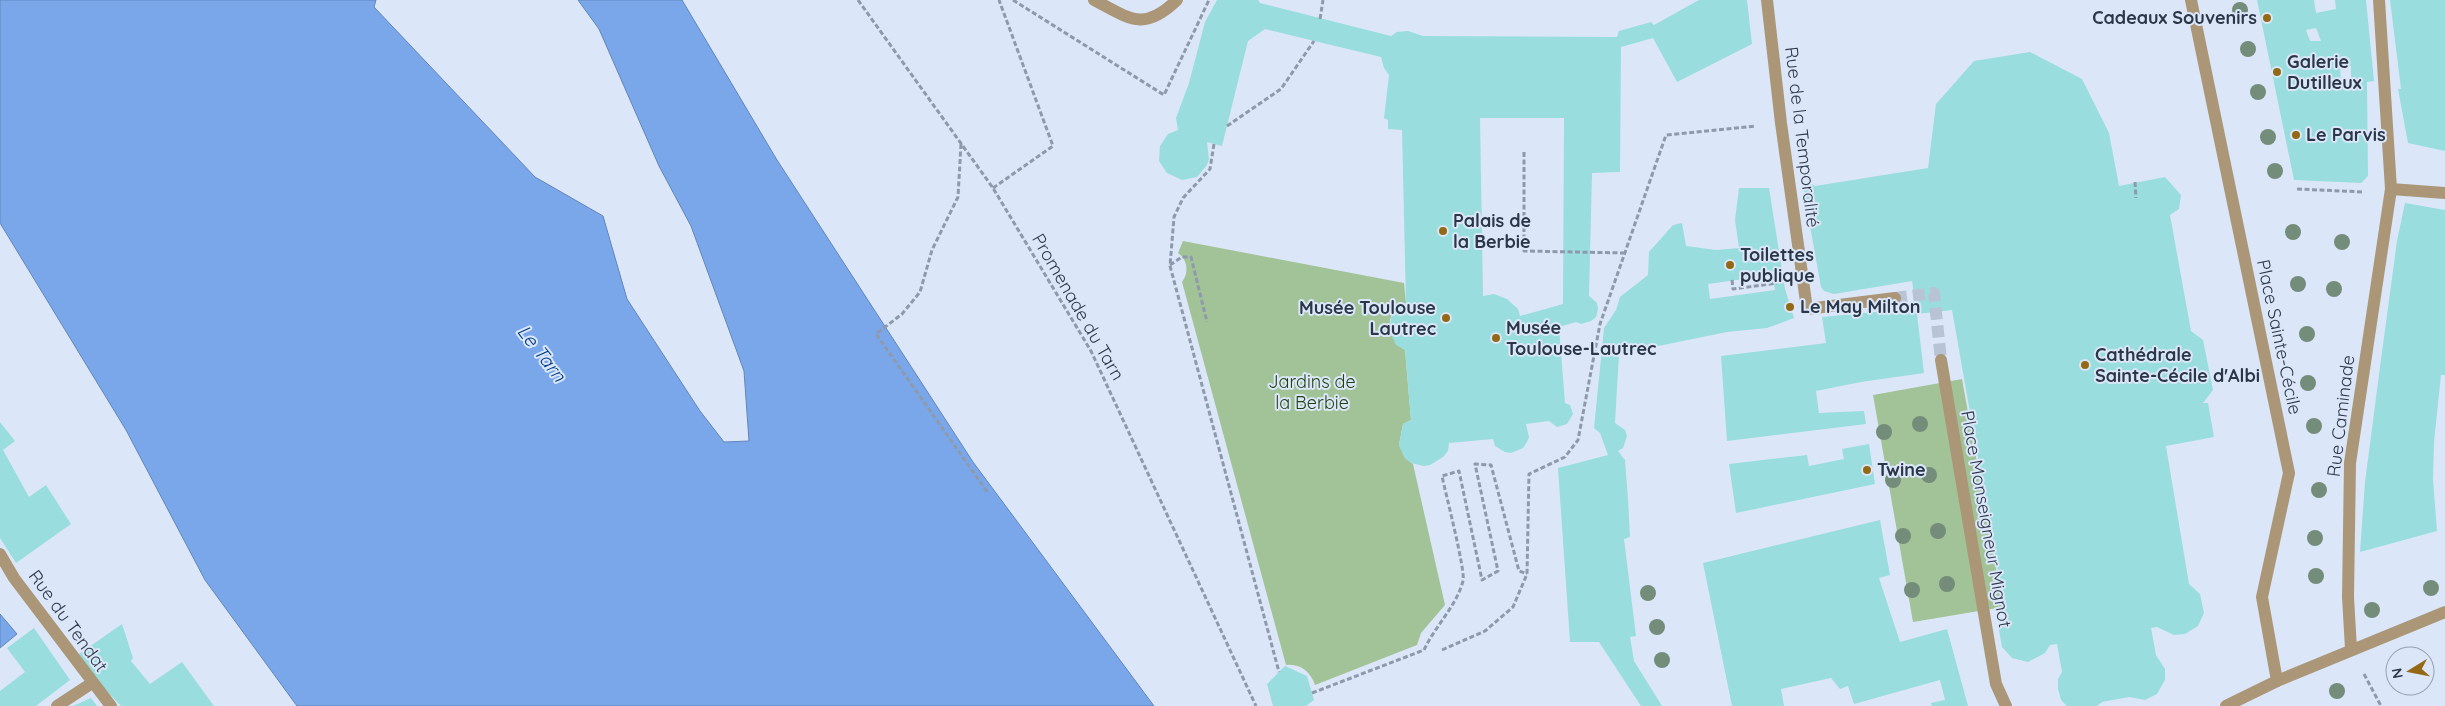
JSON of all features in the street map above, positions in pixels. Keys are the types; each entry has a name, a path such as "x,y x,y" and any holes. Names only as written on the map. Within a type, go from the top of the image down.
{"street":[{"path":"1094,0 1130,18 1144,20 1154,19 1177,0"},
{"name":"Rue de la Temporalité","path":"1768,0 1781,123 1807,309 1895,298"},
{"name":"Place Sainte-Cécile","path":"2191,0 2289,473 2262,597 2277,681"},
{"name":"Rue Caminade","path":"2351,649 2348,597 2350,463 2391,189 2379,0"},
{"path":"2391,189 2445,193"},
{"name":"Place Monseigneur Mignot","path":"1941,360 1996,684 2006,706"},
{"name":"Rue du Tendat","path":"0,554 14,578 111,706"},
{"path":"2226,706 2277,681 2351,649 2445,612"},
{"path":"58,706 92,683"}],"path":[{"name":"Promenade du Tarn","path":"858,0 992,188 1091,351 1256,706"},
{"path":"992,188 1053,146 999,0"},
{"path":"1013,0 1164,96 1209,0"},
{"path":"1320,19 1323,0"},
{"path":"1227,126 1281,89 1314,41"},
{"path":"1442,650 1485,631 1513,607 1528,574 1529,474 1565,458 1578,440 1600,324 1666,135 1781,123"},
{"path":"961,144 958,197 932,250 920,292 902,314 876,334 988,493"},
{"path":"1214,144 1210,169 1183,198 1174,217 1170,266 1279,672"},
{"path":"1524,152 1524,251 1625,253"},
{"path":"2135,182 2136,198"},
{"path":"2297,189 2363,192"},
{"path":"1170,266 1182,257 1191,257 1207,322"},
{"path":"1732,280 1733,289 1803,279"},
{"path":"1312,693 1424,650 1431,634 1448,613 1464,579 1442,476 1459,472 1482,580 1498,571 1475,464 1491,465 1518,571 1528,574"},
{"path":"2351,649 2381,706"}],"green space":[{"name":"Jardins de la Berbie","path":"1183,241 1404,283 1406,303 1398,307 1390,319 1391,333 1405,350 1411,420 1403,424 1399,445 1405,458 1413,464 1445,605 1421,633 1417,645 1315,685 1311,676 1304,669 1296,665 1286,665 1182,282 1186,275 1186,263 1178,253"},
{"path":"1962,379 2003,607 1913,622 1873,395"}],"water":[{"name":"Le Tarn","path":"0,0 376,0 374,7 535,177 603,216 627,299 700,411 724,442 749,441 744,371 691,226 659,166 599,29 578,0 682,0 777,160 973,462 1154,706 297,706 205,580 126,430 0,223"},
{"path":"0,614 17,634 0,648"}],"building":[{"name":"Palais de la Berbie","path":"1217,0 1258,0 1260,3 1391,36 1397,32 1408,31 1423,36 1617,37 1619,31 1651,22 1654,25 1699,0 1747,0 1752,44 1677,82 1653,38 1621,47 1620,172 1592,173 1589,296 1597,303 1598,309 1596,317 1591,321 1581,324 1576,322 1559,327 1565,403 1570,405 1573,414 1567,424 1557,427 1549,421 1526,424 1529,437 1527,442 1523,448 1511,453 1495,446 1493,439 1449,443 1448,451 1443,457 1430,465 1424,466 1411,463 1405,458 1399,445 1403,424 1411,420 1405,350 1396,345 1389,329 1392,314 1406,303 1402,130 1388,129 1388,120 1384,118 1389,75 1384,68 1381,57 1265,29 1248,41 1222,146 1207,142 1209,159 1207,165 1197,177 1182,180 1167,173 1159,161 1160,146 1168,134 1178,130 1176,118 1189,83 1205,22","holes":["1480,118 1564,118 1563,304 1520,316 1518,309 1507,299 1494,294 1483,296"]},
{"path":"2257,0 2314,0 2316,13 2336,9 2335,0 2366,0 2374,81 2367,82 2368,176 2361,183 2294,180","holes":["2316,28 2321,41 2310,41 2306,30","2340,66 2351,66 2351,83 2341,85"]},
{"path":"2390,0 2445,0 2445,151 2408,143 2398,89 2401,89"},
{"name":"Cathédrale Sainte-Cécile d'Albi","path":"2030,52 2082,79 2109,133 2119,186 2165,177 2181,195 2179,209 2170,215 2191,331 2203,340 2213,390 2203,403 2208,403 2214,437 2166,446 2189,584 2200,594 2204,613 2198,626 2185,634 2174,635 2157,627 2151,628 2156,655 2165,669 2165,680 2157,694 2145,700 2129,697 2102,702 2097,706 2067,706 2061,700 2058,689 2058,679 2062,672 2057,644 2050,645 2045,653 2028,662 2012,658 2002,647 1999,630 2006,617 1952,310 1917,314 1924,373 1816,391 1819,413 1864,411 1866,424 1727,441 1721,356 1826,343 1822,317 1916,308 1912,281 1834,294 1824,291 1821,287 1803,187 1812,184 1815,186 1928,168 1936,104 1974,61"},
{"path":"1739,188 1769,188 1785,289 1794,318 1767,328 1727,332 1619,354 1615,423 1625,430 1627,436 1623,448 1618,451 1625,460 1628,499 1630,537 1624,539 1636,636 1630,637 1634,661 1662,706 1641,706 1599,642 1570,642 1558,468 1608,455 1600,433 1594,428 1604,328 1616,310 1620,297 1648,275 1649,252 1673,225 1682,223 1686,246 1716,250 1739,248 1735,220","holes":["1772,275 1775,290 1710,299 1708,284"]},
{"path":"2405,203 2445,210 2445,375 2441,375 2434,442 2433,479 2437,531 2360,552 2365,482 2397,241"},
{"path":"0,422 15,441 3,450 29,497 46,485 71,524 16,563 0,538"},
{"path":"1869,444 1875,484 1736,513 1729,464 1807,455 1809,466 1844,459 1842,449"},
{"path":"1880,520 1890,575 1879,578 1900,642 1947,629 1968,706 1932,706 1931,703 1945,700 1940,680 1854,704 1848,686 1840,689 1831,678 1781,689 1784,706 1732,706 1703,563"},
{"path":"122,624 133,658 131,661 150,684 182,662 214,706 121,706 98,682 79,654"},
{"path":"34,628 70,680 36,706 0,706 0,691 25,672 7,648"},
{"path":"1285,666 1307,676 1314,700 1306,706 1273,706 1267,684"},
{"path":"91,698 97,706 73,706"}],"tunnel":[{"path":"1895,298 1934,293 1941,360"}],"place":[{"name":"Cadeaux Souvenirs","path":"2267,18"},
{"name":"Galerie Dutilleux","path":"2277,72"},
{"name":"Le Parvis","path":"2296,135"},
{"name":"Palais de la Berbie","path":"1443,231"},
{"name":"Toilettes publique","path":"1730,265"},
{"name":"Le May Milton","path":"1790,307"},
{"name":"Musée Toulouse Lautrec","path":"1446,318"},
{"name":"Musée Toulouse-Lautrec","path":"1496,338"},
{"name":"Cathédrale Sainte-Cécile d'Albi","path":"2085,365"},
{"name":"Twine","path":"1867,470"}]}
